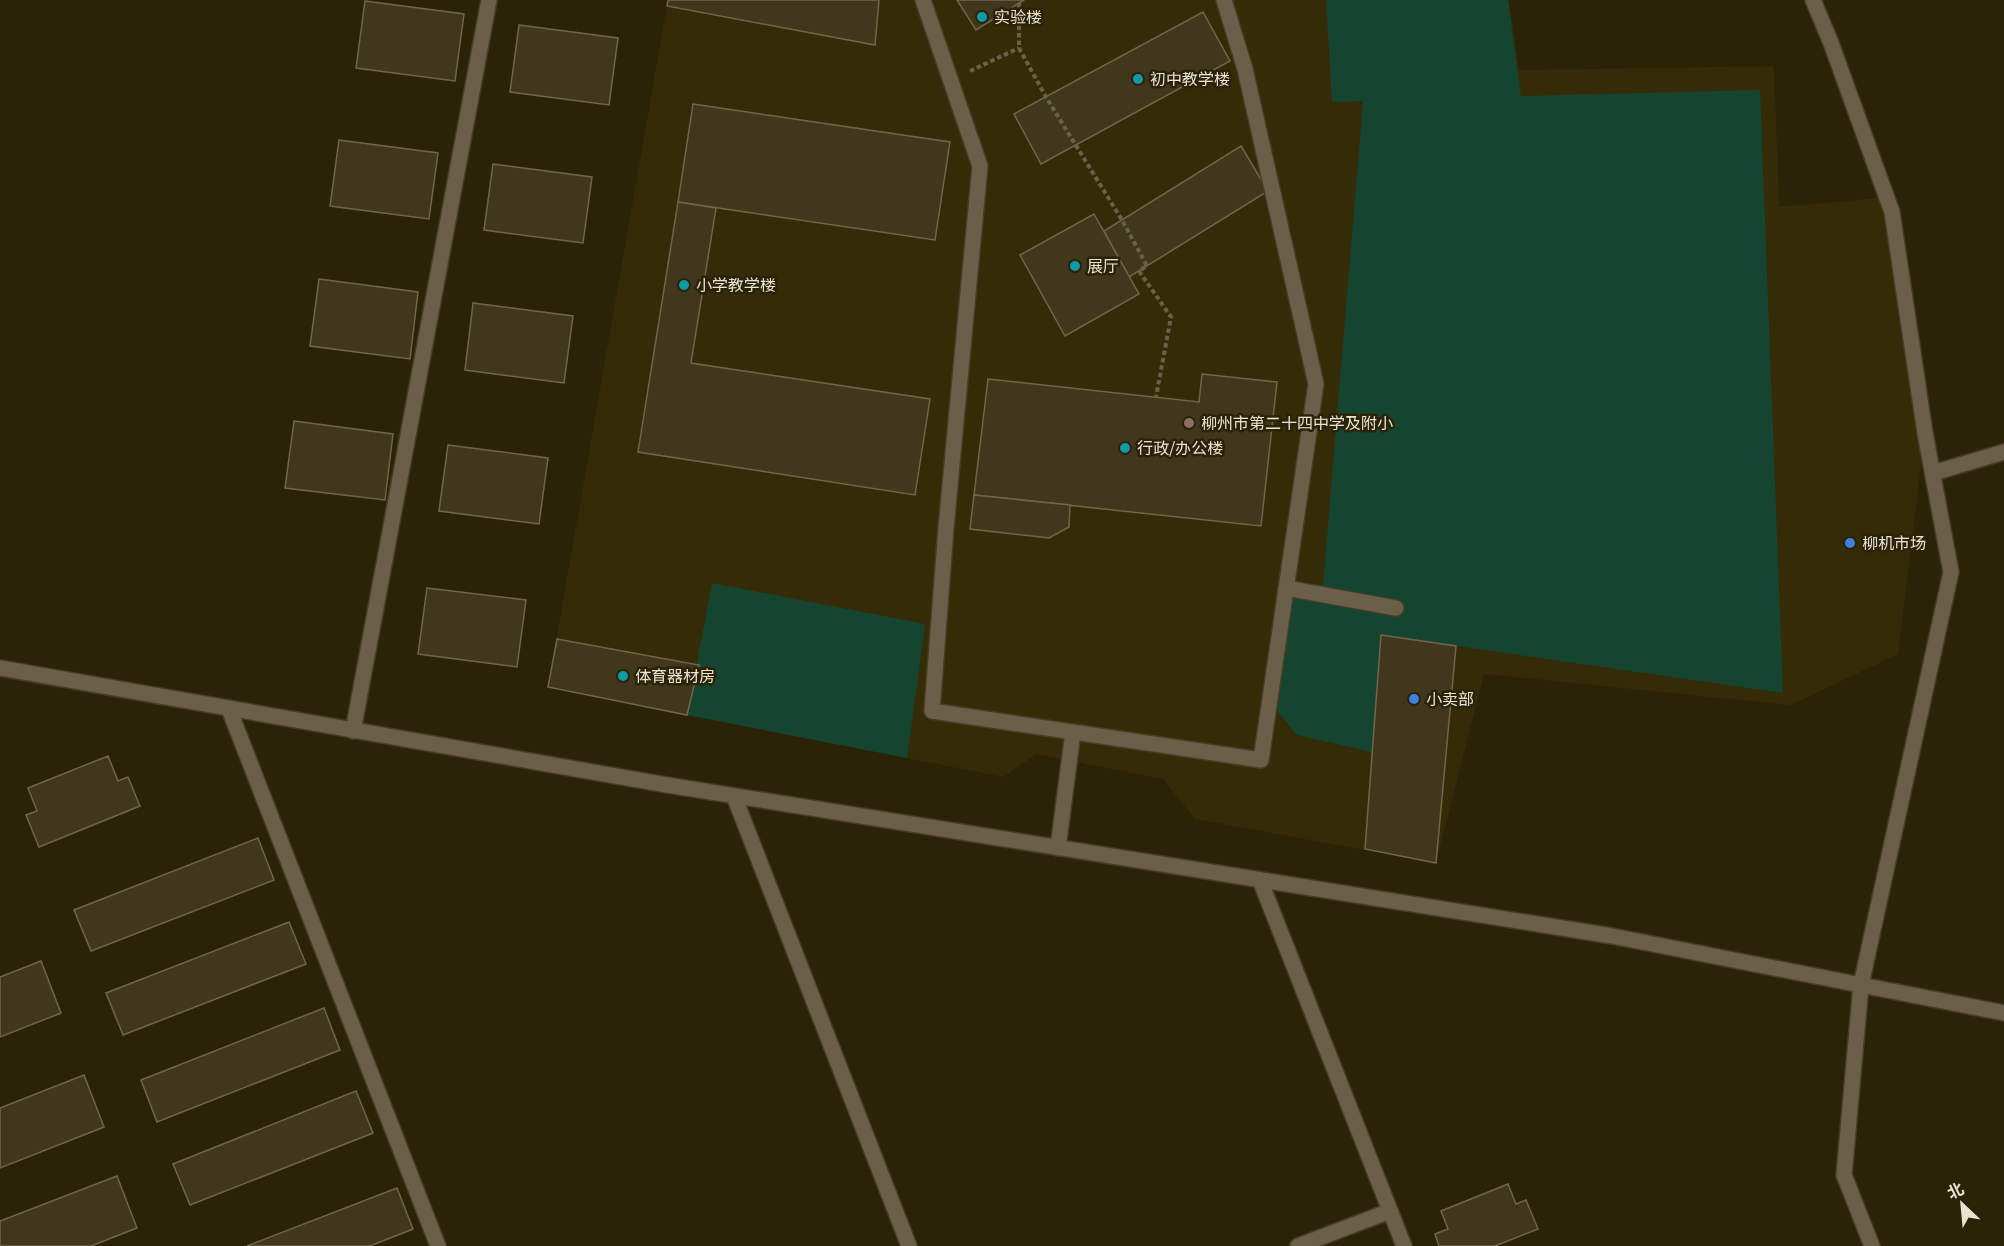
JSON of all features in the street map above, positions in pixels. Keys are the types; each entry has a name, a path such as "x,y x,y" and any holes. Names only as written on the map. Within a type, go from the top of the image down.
{"street":[{"path":"353,731 489,0"},
{"path":"923,0 980,166 946,528 932,711 1261,760 1316,384 1245,69 1224,0"},
{"path":"1813,0 1831,43 1892,212 1950,572 1861,985 1845,1174 1872,1246"},
{"path":"1933,473 2004,452"},
{"path":"1286,588 1396,608"},
{"path":"0,668 734,796 1612,936 2004,1013"},
{"path":"229,709 438,1246"},
{"path":"1058,848 1073,732"},
{"path":"734,796 909,1246"},
{"path":"1260,880 1404,1246"},
{"path":"1298,1246 1390,1211"}],"path":[{"path":"1019,3 1019,48 1147,266 1139,271 1171,317 1156,397"},
{"path":"951,81 1019,48"}],"shaded area":[{"name":"柳州市第二十四中学及附小","path":"668,0 1509,0 1519,70 1774,66 1779,207 1890,197 1925,433 1898,654 1791,705 1484,674 1436,863 1195,819 1163,779 1036,754 1003,777 548,687"}],"green space":[{"path":"1326,0 1508,0 1521,96 1760,90 1783,693 1381,635 1372,752 1297,735 1276,710 1291,595 1322,598 1363,101 1332,102"},
{"path":"712,583 925,624 907,758 687,715"}],"building":[{"path":"668,0 879,0 875,45 667,6"},
{"name":"实验楼","path":"957,0 1024,0 976,30"},
{"path":"365,1 464,14 455,81 356,68"},
{"name":"初中教学楼","path":"1203,12 1230,61 1041,164 1014,114"},
{"path":"519,25 618,38 609,105 510,92"},
{"path":"693,104 950,142 935,240 678,202"},
{"path":"339,140 438,153 429,219 330,206"},
{"path":"1241,146 1268,191 1129,277 1104,231"},
{"path":"493,164 592,177 583,243 484,230"},
{"name":"小学教学楼","path":"678,202 716,208 691,363 930,399 915,495 638,452"},
{"name":"展厅","path":"1094,214 1139,294 1065,336 1020,255"},
{"path":"319,279 418,292 410,359 310,346"},
{"path":"473,303 573,316 564,383 465,370"},
{"name":"行政/办公楼","path":"1202,374 1277,382 1261,526 974,495 988,379 1199,402"},
{"path":"294,421 393,434 385,500 285,488"},
{"path":"448,445 548,458 539,524 439,511"},
{"path":"974,495 1070,505 1069,527 1049,538 970,529"},
{"path":"427,588 526,600 517,667 418,654"},
{"name":"小卖部","path":"1381,635 1456,646 1436,863 1365,849"},
{"name":"体育器材房","path":"557,639 699,665 687,715 548,687"},
{"path":"108,756 118,781 128,777 140,806 39,847 26,815 37,811 28,788"},
{"path":"258,838 274,880 91,951 74,910"},
{"path":"289,922 306,964 123,1035 106,993"},
{"path":"41,961 61,1013 0,1037 0,977"},
{"path":"324,1008 340,1050 157,1122 141,1080"},
{"path":"84,1075 104,1127 0,1168 0,1108"},
{"path":"356,1091 373,1133 190,1205 173,1164"},
{"path":"117,1176 137,1228 91,1246 0,1246 0,1221"},
{"path":"1508,1184 1516,1204 1526,1200 1538,1229 1495,1246 1439,1246 1435,1234 1448,1229 1441,1211"},
{"path":"397,1188 413,1229 370,1246 247,1246"}],"place":[{"name":"实验楼","path":"982,17"},
{"name":"初中教学楼","path":"1138,79"},
{"name":"展厅","path":"1075,266"},
{"name":"小学教学楼","path":"684,285"},
{"name":"柳州市第二十四中学及附小","path":"1189,423"},
{"name":"行政/办公楼","path":"1125,448"},
{"name":"柳机市场","path":"1850,543"},
{"name":"体育器材房","path":"623,676"},
{"name":"小卖部","path":"1414,699"}]}
